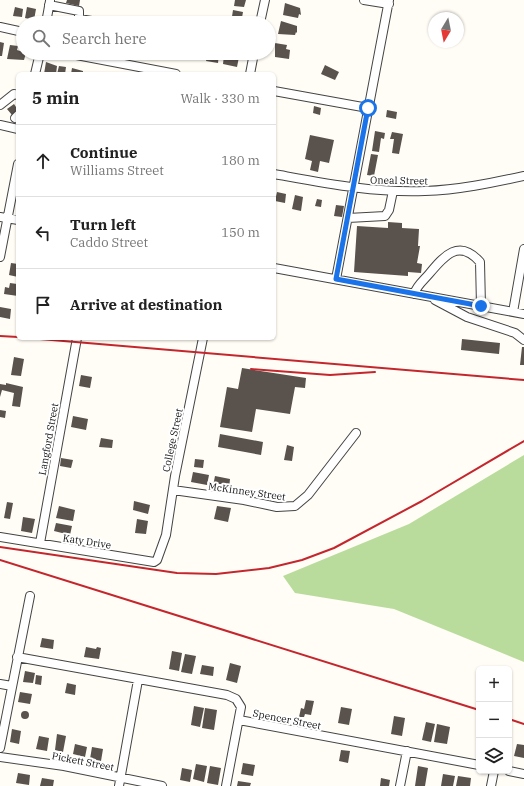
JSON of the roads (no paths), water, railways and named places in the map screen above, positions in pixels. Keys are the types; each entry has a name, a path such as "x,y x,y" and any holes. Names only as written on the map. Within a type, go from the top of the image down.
{"street":[{"path":"262,16 265,0"},
{"path":"336,279 389,2 364,0"},
{"path":"47,16 50,3 79,11 78,16"},
{"path":"0,27 16,30"},
{"path":"35,72 38,60"},
{"path":"103,60 166,72"},
{"path":"250,72 253,60"},
{"path":"276,92 368,108"},
{"path":"0,105 14,94 16,94"},
{"path":"0,125 16,129"},
{"name":"Oneal Street","path":"276,174 353,188 392,191 449,190 524,176"},
{"path":"0,257 4,217 16,175"},
{"path":"348,218 385,216 389,210 392,191"},
{"path":"4,217 16,220"},
{"path":"513,312 524,249"},
{"path":"414,294 416,287 438,262 450,252 461,250 472,252 480,262 481,306"},
{"path":"276,268 524,314"},
{"path":"425,296 467,317 515,333 524,340"},
{"name":"Langford Street","path":"40,543 77,340"},
{"name":"College Street","path":"162,547 166,536 173,490 203,340"},
{"name":"McKinney Street","path":"173,490 244,500 277,507 295,506 308,494 356,433"},
{"name":"Katy Drive","path":"0,537 154,562 162,547"},
{"path":"0,748 30,596"},
{"name":"Spencer Street","path":"17,657 232,697 240,703 238,720 476,764"},
{"path":"120,782 138,680"},
{"path":"0,684 12,686"},
{"path":"226,786 238,720"},
{"path":"400,786 407,751"},
{"name":"Pickett Street","path":"0,757 64,766 120,782 162,786"},
{"path":"512,772 524,774"},
{"path":"491,786 493,774"}],"railway":[{"path":"0,336 16,337"},
{"path":"52,340 524,380"},
{"path":"251,369 330,375 375,372"},
{"path":"0,547 177,573 216,574 269,568 302,560 334,548 422,501 524,441"},
{"path":"0,560 476,709"},
{"path":"512,720 524,724"}]}
